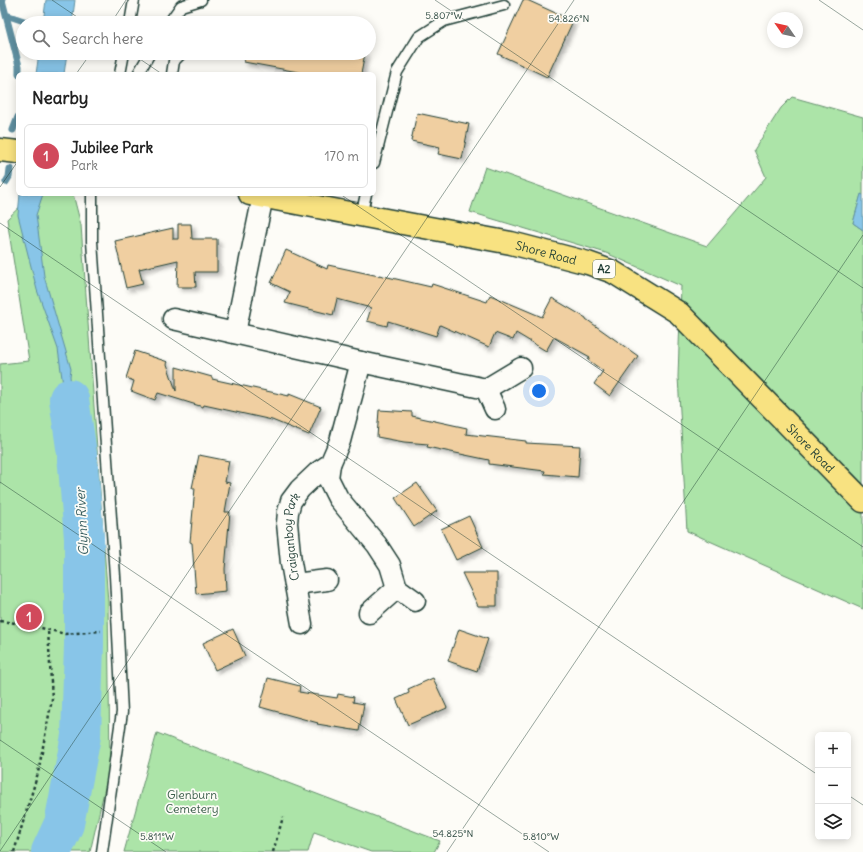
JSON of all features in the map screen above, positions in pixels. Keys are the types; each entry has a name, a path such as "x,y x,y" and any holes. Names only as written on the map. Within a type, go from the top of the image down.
{"main road":[{"name":"Shore Road","path":"261,196 361,216 512,243 588,263 613,272 679,313 863,501"}],"street":[{"path":"235,333 256,196"},
{"path":"173,320 486,389 521,368"},
{"path":"361,362 340,440 330,464 328,478 338,498 378,545 390,565 397,588 415,600"},
{"path":"486,389 496,409"},
{"name":"Craiganboy Park","path":"302,624 294,584 287,523 291,502 300,489 318,472 330,464"},
{"path":"294,584 327,580"},
{"path":"369,613 397,588"}],"lane":[{"path":"131,16 134,0"},
{"path":"175,16 181,6 201,0"},
{"path":"376,155 397,72 419,37 444,21 504,5"},
{"path":"120,72 123,60"},
{"path":"139,72 146,60"},
{"path":"172,72 175,60"},
{"path":"92,196 92,240 118,630 122,712 102,852"},
{"path":"361,216 366,196"}],"path":[{"path":"0,621 66,634 118,630"},
{"path":"14,852 38,773 52,700 48,630"},
{"path":"273,852 283,817"}],"green space":[{"path":"792,97 863,117 863,195 861,195 853,223 863,230 863,609 687,531 678,377 681,286 606,253 470,212 485,167 707,246 766,177 754,150 781,108"},
{"path":"31,196 74,196 81,225 108,602 110,766 90,852 0,852 0,364 29,361 7,219"},
{"name":"Glenburn Cemetery","path":"157,733 440,841 434,852 371,852 314,832 308,852 124,852"}],"water":[{"path":"46,0 75,0 73,16 44,16"},
{"path":"38,60 66,60 64,72 36,72"},
{"path":"861,194 863,195 863,230 853,223"},
{"name":"Glynn River","path":"20,196 42,196 36,215 44,276 71,369 70,376 77,454 67,414 58,349 37,290 18,215"}],"building":[{"path":"523,0 527,0 573,21 547,77 498,54"},
{"path":"244,60 364,60 361,72 298,72 244,62"},
{"path":"417,113 469,124 462,159 438,154 440,147 411,141"},
{"path":"178,224 191,224 192,239 217,239 217,272 195,272 196,287 177,287 178,260 139,269 143,284 126,288 115,241 173,228 173,239 178,239"},
{"path":"286,250 327,269 328,265 431,287 432,284 487,302 490,295 542,317 552,298 586,318 638,356 610,396 594,384 603,371 588,360 590,357 554,337 546,351 516,333 513,340 495,333 489,347 440,325 436,336 388,321 387,326 367,321 371,308 337,299 333,315 285,303 290,292 271,283"},
{"path":"135,351 168,362 167,364 176,391 176,367 212,377 212,379 289,396 289,394 321,407 309,435 272,420 204,405 203,407 158,393 155,400 131,391 134,381 126,378"},
{"path":"379,410 412,412 412,416 467,428 466,434 526,441 526,443 580,446 578,477 544,474 545,471 489,464 489,460 427,447 428,444 404,442 377,437"},
{"path":"199,455 229,461 225,482 230,483 225,512 230,512 225,569 226,591 196,594 192,543 190,542 195,488 192,488"},
{"path":"417,483 437,511 414,527 395,498"},
{"path":"469,516 483,547 456,560 441,529"},
{"path":"462,573 497,573 497,606 478,606"},
{"path":"233,629 245,656 215,670 203,643"},
{"path":"459,629 488,639 477,671 448,661"},
{"path":"268,678 300,686 299,692 337,698 338,694 354,697 353,702 364,704 359,731 317,724 318,723 260,707"},
{"path":"433,678 447,708 408,725 396,699 409,693 408,689"}],"waterway":[{"path":"2,0 16,54"},
{"path":"6,15 16,18"},
{"path":"17,60 19,72"},
{"path":"13,130 16,122"},
{"path":"6,182 9,177 10,169"},
{"name":"Glynn River","path":"51,852 64,824 81,736 84,645 84,538 77,454 69,399"}],"place":[{"name":"Jubilee Park","path":"29,617"}]}
